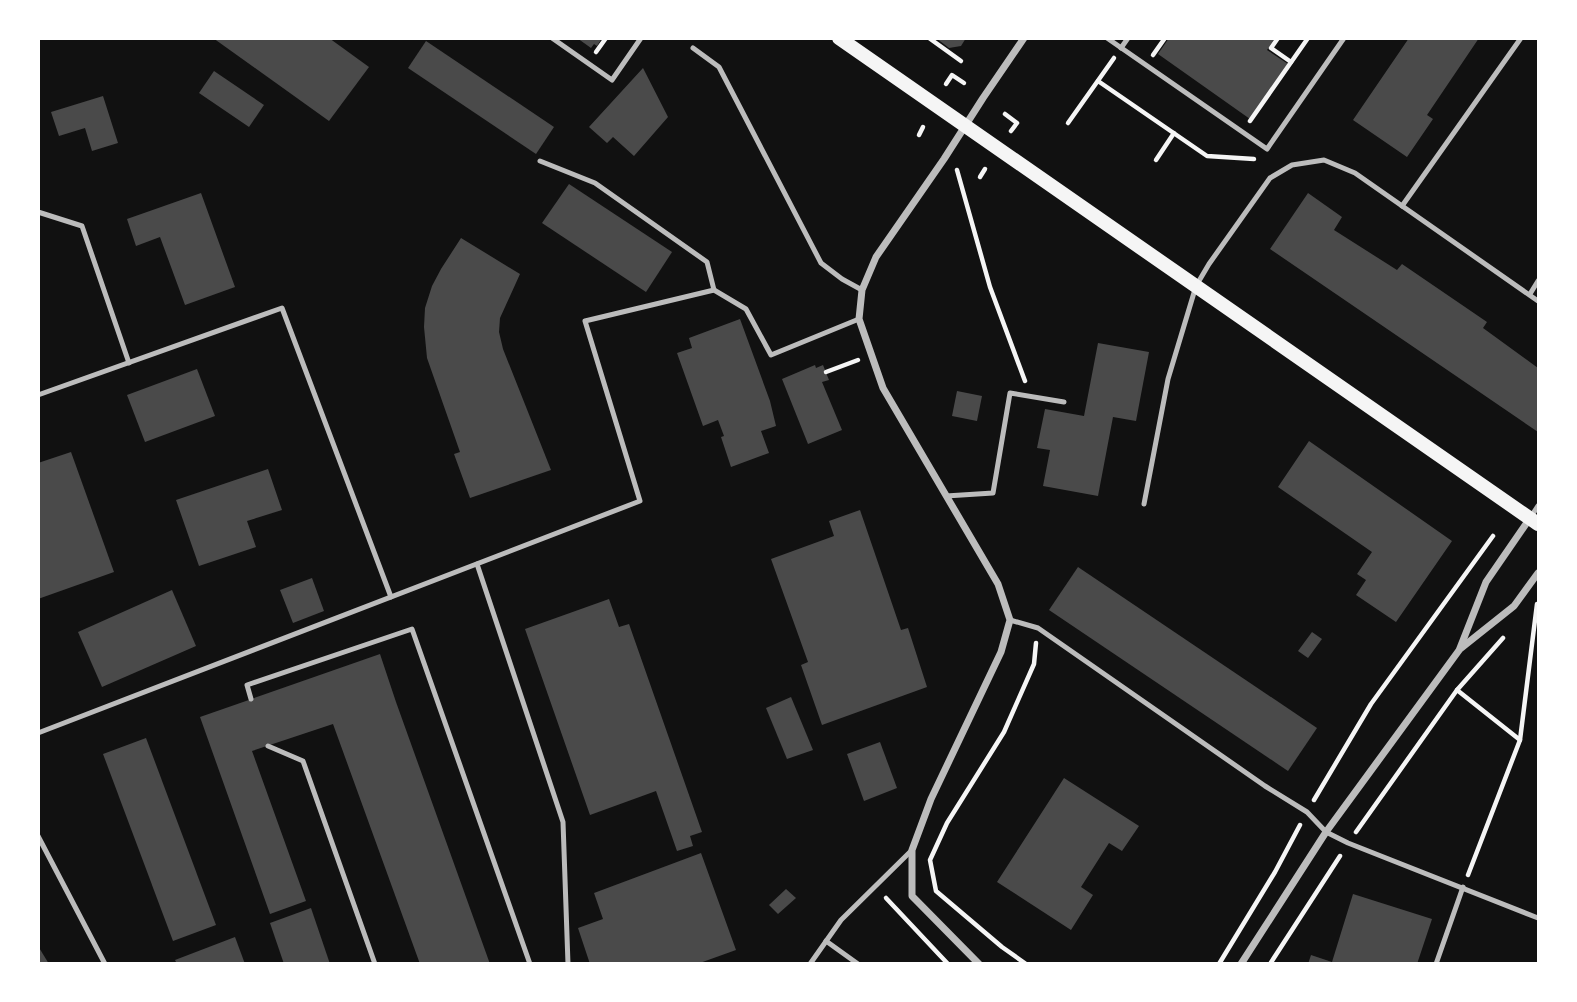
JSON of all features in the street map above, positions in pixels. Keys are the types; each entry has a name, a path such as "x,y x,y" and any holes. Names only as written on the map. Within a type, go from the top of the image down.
{"main road":[{"path":"839,38 1195,286 1536,516"}],"street":[{"path":"979,964 912,895 912,850 931,799 1001,652 1010,620 998,584 883,388 859,319 862,290 876,257 1024,38"},
{"path":"1241,964 1326,832 1460,649 1486,582 1536,516"},
{"path":"1460,649 1514,606 1538,573"}],"lane":[{"path":"552,38 612,80 641,38"},
{"path":"1107,38 1267,149 1344,38"},
{"path":"1121,48 1128,38"},
{"path":"1402,206 1521,38"},
{"path":"693,48 719,67 821,263 862,290"},
{"path":"1144,504 1168,379 1195,286 1270,178 1292,165 1324,160 1355,173 1538,300"},
{"path":"540,161 595,183 707,262 714,290"},
{"path":"38,212 82,226 129,363"},
{"path":"1530,294 1538,281"},
{"path":"38,733 640,501 585,321 714,290 746,309 771,355 859,319"},
{"path":"38,395 282,308 391,597"},
{"path":"946,496 993,493 1010,393 1064,402"},
{"path":"477,564 563,822 568,964"},
{"path":"1010,620 1038,628 1265,786 1307,812 1326,832 1538,918"},
{"path":"251,699 247,685 412,629 530,964"},
{"path":"268,746 303,761 375,964"},
{"path":"38,836 105,964"},
{"path":"810,964 841,920 912,850"},
{"path":"1436,964 1464,887"},
{"path":"826,941 858,964"}],"path":[{"path":"929,38 961,61"},
{"path":"1278,38 1271,48 1291,62"},
{"path":"1242,133 1308,38"},
{"path":"1068,123 1121,48"},
{"path":"946,84 952,75 964,83"},
{"path":"1098,80 1207,156 1259,160 1267,149"},
{"path":"1005,114 1017,122 1011,131"},
{"path":"919,135 923,127"},
{"path":"1156,160 1174,133"},
{"path":"980,177 985,169"},
{"path":"957,172 990,287 1025,382"},
{"path":"826,372 870,355"},
{"path":"1219,964 1371,704 1493,536"},
{"path":"1528,610 1538,599"},
{"path":"1464,887 1521,740 1538,599"},
{"path":"1026,964 936,891 930,860 947,823 1004,732 1034,664 1038,628"},
{"path":"1270,964 1348,843 1457,691 1510,630"},
{"path":"1457,691 1521,740"},
{"path":"876,887 948,964"}],"building":[{"path":"213,38 329,38 369,67 329,121"},
{"path":"577,38 602,38 597,46 594,44 591,48"},
{"path":"936,38 966,38 961,46 949,48"},
{"path":"1169,38 1275,38 1267,50 1288,64 1250,119 1158,54"},
{"path":"1409,38 1479,38 1427,115 1433,119 1407,157 1353,120"},
{"path":"426,41 554,127 536,154 408,68"},
{"path":"643,68 668,117 634,156 613,137 607,143 589,127"},
{"path":"214,71 264,105 249,127 199,93"},
{"path":"103,96 118,143 92,151 85,128 59,136 51,112"},
{"path":"569,184 672,252 646,292 542,223"},
{"path":"201,193 235,287 185,305 160,237 136,246 127,219"},
{"path":"1308,193 1342,217 1334,230 1397,270 1402,264 1487,322 1483,328 1538,368 1538,432 1270,249"},
{"path":"461,238 520,274 500,318 499,332 503,349 551,470 470,498 454,454 460,452 427,358 424,327 425,308 432,286"},
{"path":"740,319 770,401 776,426 761,431 769,453 731,467 718,420 703,426 677,353 692,348 689,338"},
{"path":"1098,343 1149,352 1136,421 1113,417 1098,496 1043,486 1050,450 1037,448 1045,409 1084,416"},
{"path":"815,365 816,368 823,365 829,380 822,382 842,430 808,444 782,379"},
{"path":"197,369 215,416 145,442 127,395"},
{"path":"957,391 982,396 977,421 952,416"},
{"path":"1309,441 1452,541 1396,622 1356,595 1366,580 1357,574 1372,552 1278,487"},
{"path":"71,452 114,572 38,599 38,463"},
{"path":"268,469 282,510 247,521 256,547 199,566 176,500"},
{"path":"860,510 901,630 908,628 927,687 822,725 801,665 808,662 771,559 834,536 829,521"},
{"path":"1078,567 1317,728 1288,771 1049,610"},
{"path":"312,578 324,611 293,623 280,590"},
{"path":"172,590 196,646 102,687 78,632"},
{"path":"609,599 619,627 629,624 702,832 690,836 693,846 677,851 656,791 590,815 525,629"},
{"path":"1312,632 1322,639 1308,658 1298,651"},
{"path":"380,654 490,964 420,964 333,724 252,751 306,901 270,914 200,717"},
{"path":"791,697 813,750 787,759 766,708"},
{"path":"146,738 216,925 173,941 103,754"},
{"path":"880,742 897,788 864,801 847,754"},
{"path":"1064,778 1139,826 1122,851 1109,843 1081,887 1093,895 1071,930 997,882"},
{"path":"701,853 736,950 697,964 590,964 578,928 603,919 594,893"},
{"path":"786,889 796,898 778,914 769,905"},
{"path":"1353,894 1432,919 1417,964 1308,964 1311,955 1332,962"},
{"path":"311,908 330,964 284,964 270,923"},
{"path":"235,937 245,964 177,964 175,960"},
{"path":"38,946 49,964 38,964"}]}
